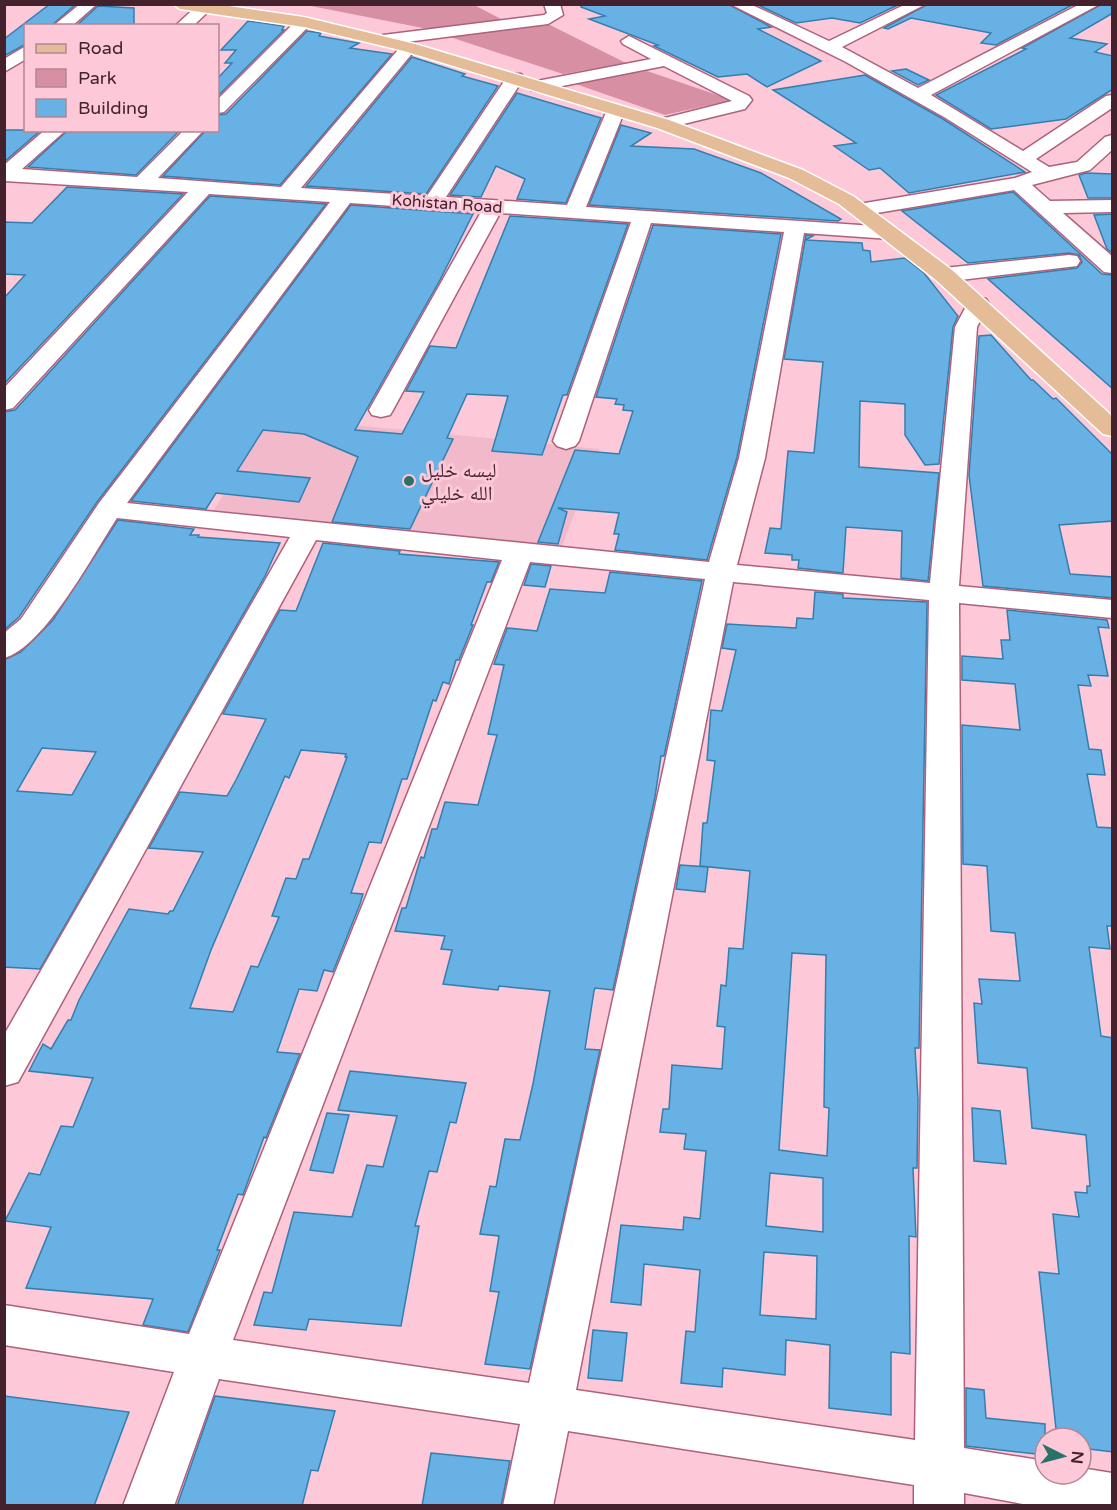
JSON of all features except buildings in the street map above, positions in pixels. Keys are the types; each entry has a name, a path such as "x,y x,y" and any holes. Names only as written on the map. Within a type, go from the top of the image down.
{"main road":[{"path":"180,4 304,22 408,47 663,124 796,174 859,210 944,275 1113,429"}],"street":[{"path":"64,24 90,4"},
{"path":"381,40 548,19 555,15 552,4"},
{"path":"830,47 920,4"},
{"path":"918,95 1093,4"},
{"path":"740,5 830,47 918,95 1048,173"},
{"path":"185,24 205,7"},
{"path":"219,107 304,22"},
{"path":"629,41 743,100 739,105 663,124"},
{"path":"287,192 408,47"},
{"path":"4,51 24,52"},
{"path":"4,67 24,53"},
{"path":"537,86 664,61"},
{"path":"432,202 515,78"},
{"path":"1023,159 1113,100"},
{"path":"574,212 616,110"},
{"path":"5,174 55,132"},
{"path":"142,183 193,132"},
{"path":"1083,166 1113,141"},
{"path":"859,210 1018,183 1048,173 1083,166 1102,170"},
{"name":"Kohistan Road","path":"5,174 890,233"},
{"path":"1018,183 1112,266"},
{"path":"4,404 204,187"},
{"path":"4,650 32,625 109,509 345,196"},
{"path":"381,410 494,206"},
{"path":"1043,207 1113,206"},
{"path":"566,441 643,216"},
{"path":"528,1506 721,570 752,458 795,227"},
{"path":"944,275 1069,261"},
{"path":"940,1486 944,594 966,327 978,304"},
{"path":"109,509 519,553 721,570 944,594 1113,609"},
{"path":"4,1071 308,529"},
{"path":"148,1506 203,1358 519,553"},
{"path":"4,1324 203,1358 548,1408 940,1486 1113,1497"}],"shaded area":[{"name":"ليسه خليل الله خليلي","path":"272,417 599,449 561,549 212,513"}],"green space":[{"path":"306,5 474,5 505,21 428,29"},
{"path":"544,22 626,63 563,74 450,37"},
{"path":"647,71 732,100 665,115 570,82"}],"place":[{"name":"ليسه خليل الله خليلي","path":"409,481"}]}
